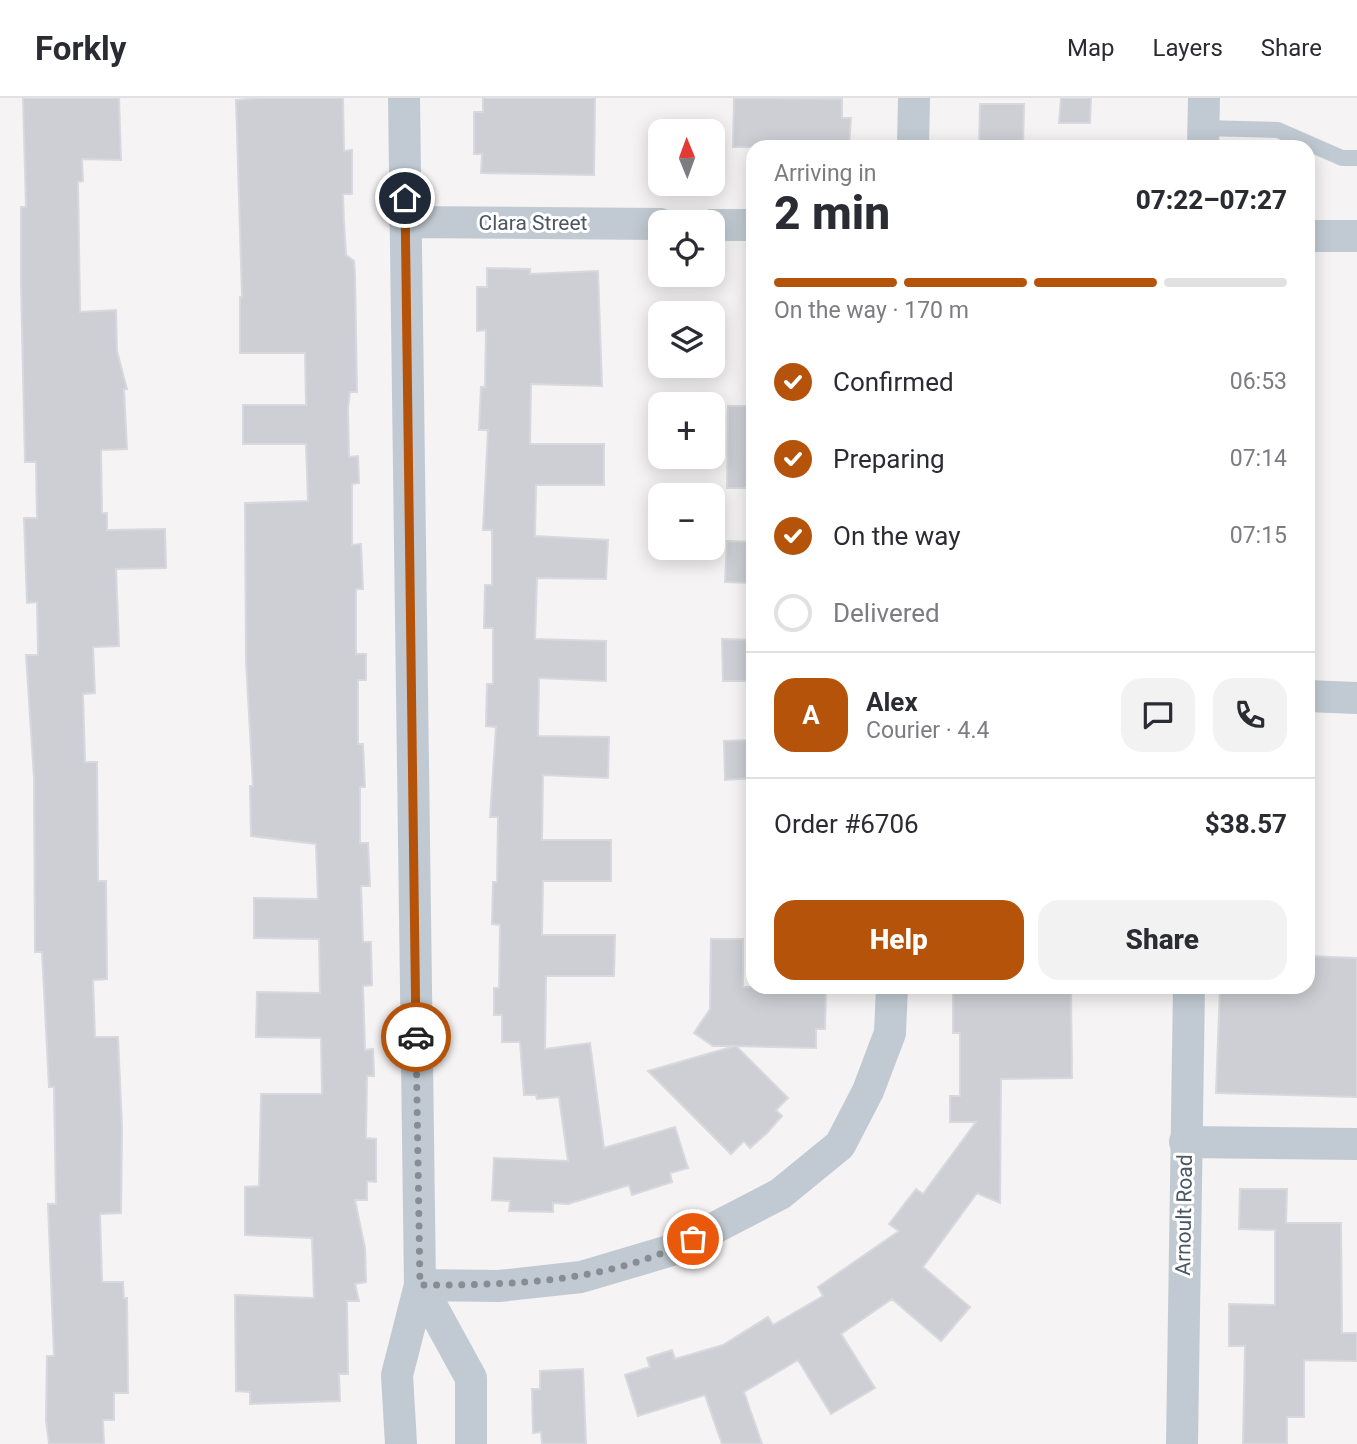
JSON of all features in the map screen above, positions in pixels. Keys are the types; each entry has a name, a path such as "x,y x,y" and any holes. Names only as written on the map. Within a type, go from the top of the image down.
{"street":[{"path":"401,1444 397,1376 420,1285 404,98"},
{"path":"913,140 914,98"},
{"name":"Clara Street","path":"405,222 648,224"},
{"path":"725,225 746,225"},
{"path":"1315,236 1357,236"},
{"path":"1315,696 1357,698"},
{"path":"420,1285 499,1286 581,1277 671,1250 780,1194 840,1145 867,1091 890,1033 892,994"},
{"name":"Arnoult Road","path":"1182,1444 1189,994"},
{"path":"1185,1142 1357,1144"},
{"path":"420,1285 471,1378 471,1444"}],"lane":[{"path":"1204,124 1278,130 1301,140"},
{"path":"1315,146 1342,158 1357,159"}],"building":[{"path":"23,98 119,98 121,160 82,159 83,181 78,182 80,312 116,310 117,351 127,389 124,389 127,449 101,450 102,513 107,513 107,530 165,529 166,568 116,569 119,646 93,647 95,693 83,694 85,762 97,762 98,881 106,881 107,979 93,980 95,1037 118,1037 122,1128 121,1213 100,1214 102,1282 123,1282 124,1298 127,1298 128,1393 114,1393 114,1420 103,1420 104,1444 49,1444 46,1420 47,1356 54,1356 48,1204 56,1204 54,1087 49,1087 42,952 35,952 34,778 26,655 38,655 37,602 27,603 24,518 37,518 36,462 25,462 21,284 21,207 26,207"},
{"path":"343,98 344,151 352,150 352,194 343,194 346,255 354,261 355,275 357,392 350,392 348,408 349,457 358,456 359,483 352,484 352,545 361,544 363,589 356,589 356,654 366,654 366,680 358,680 358,744 363,744 365,787 360,787 360,843 368,843 370,886 361,886 363,942 371,942 372,985 363,986 365,1050 373,1049 374,1076 367,1076 366,1138 376,1139 376,1182 367,1181 367,1200 355,1200 365,1248 366,1282 355,1284 359,1301 347,1301 348,1374 339,1374 340,1401 250,1404 250,1392 236,1391 235,1295 314,1298 312,1238 245,1235 245,1187 259,1186 261,1094 322,1094 321,1038 256,1037 257,992 320,993 319,939 254,938 254,898 318,899 316,844 251,836 250,786 253,786 246,661 245,503 308,501 306,444 243,444 243,405 306,405 305,353 240,353 242,297 236,100"},
{"path":"483,98 595,98 594,175 481,173 482,154 474,154 474,112 483,112"},
{"path":"734,98 842,99 842,118 851,118 849,140 746,140 746,147 733,147"},
{"path":"1061,98 1091,98 1090,123 1059,123"},
{"path":"980,104 1024,104 1023,140 979,140"},
{"path":"487,268 530,269 530,274 598,271 602,386 531,384 530,444 604,444 604,485 536,485 535,536 608,540 606,579 537,578 535,639 606,641 606,681 539,678 538,736 609,737 608,778 543,775 542,840 611,840 611,881 543,881 542,935 615,935 614,976 546,976 545,1049 590,1043 604,1148 675,1127 688,1168 670,1173 672,1182 632,1195 629,1185 568,1204 553,1203 553,1212 509,1211 510,1201 492,1200 494,1158 568,1161 559,1097 537,1099 536,1095 524,1095 520,1042 502,1042 502,1015 494,1015 494,988 499,988 500,925 492,924 493,882 497,882 498,817 490,817 496,727 486,726 487,684 493,684 493,628 484,628 485,585 492,585 492,530 483,530 488,430 479,430 481,387 485,387 486,330 477,331 477,287 487,287"},
{"path":"728,406 746,406 746,488 727,488"},
{"path":"727,541 746,542 746,583 725,582"},
{"path":"722,639 746,640 746,681 723,681"},
{"path":"746,740 746,778 725,780 724,741"},
{"path":"711,939 743,939 743,987 746,987 746,994 826,994 825,1029 816,1029 816,1048 736,1046 788,1098 776,1110 782,1116 767,1133 750,1148 744,1141 731,1154 648,1071 735,1046 713,1046 694,1033 710,1009"},
{"path":"1315,956 1357,958 1357,1097 1216,1093 1220,994 1315,994"},
{"path":"953,994 1071,994 1072,1078 1001,1079 1000,1203 977,1193 923,1267 970,1307 941,1341 892,1299 841,1334 875,1388 831,1414 798,1360 744,1392 762,1444 722,1444 705,1395 638,1416 625,1375 650,1367 647,1358 672,1350 675,1359 723,1345 768,1317 773,1325 823,1296 818,1287 899,1231 889,1224 916,1189 923,1194 976,1122 950,1122 950,1096 960,1096 960,1033 953,1033"},
{"path":"1240,1189 1287,1189 1286,1223 1341,1223 1342,1333 1357,1333 1357,1361 1304,1360 1304,1417 1287,1417 1287,1444 1243,1444 1245,1346 1229,1346 1229,1304 1275,1305 1275,1230 1239,1229"},
{"path":"583,1369 586,1444 542,1444 541,1432 533,1433 532,1389 540,1389 540,1371"}],"way so far":[{"path":"416,1037 420,1285 499,1286 581,1277 671,1250 693,1239"}],"route":[{"path":"405,198 416,1037"}]}
